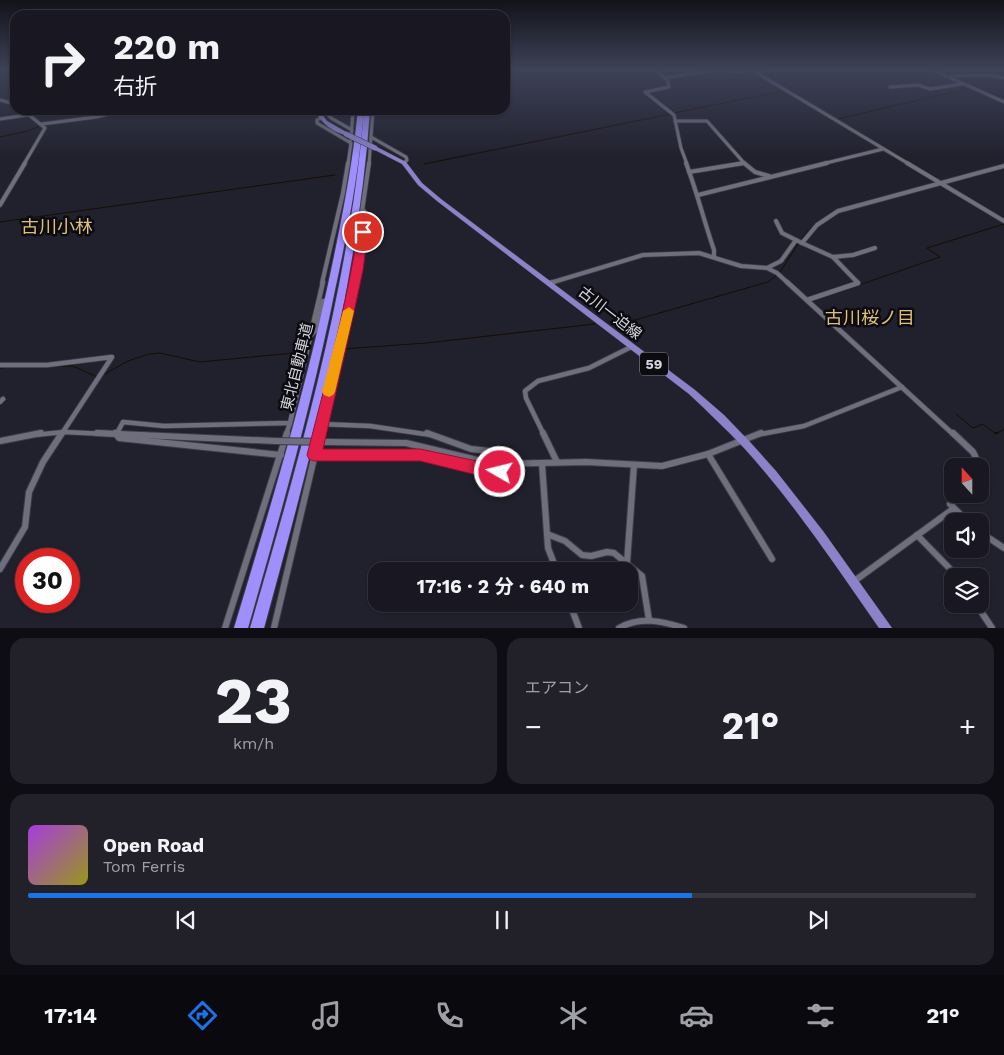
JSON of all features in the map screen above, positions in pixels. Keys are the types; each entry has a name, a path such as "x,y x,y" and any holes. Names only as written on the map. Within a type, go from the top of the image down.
{"highway":[{"name":"東北自動車道","path":"241,628 320,342 350,202 360,115"},
{"name":"東北自動車道","path":"257,628 286,526 331,341 358,201 367,115"}],"main road":[{"name":"古川一迫線","path":"320,115 328,125 404,163 426,188 692,392 727,422 795,503 886,628"}],"street":[{"path":"654,99 673,114 680,148 698,195 700,210 714,250 714,256"},
{"path":"800,99 1004,221"},
{"path":"0,119 27,115 43,125 105,115"},
{"path":"328,115 352,130"},
{"path":"225,628 290,423 338,215 351,143 353,115"},
{"path":"358,270 356,252 364,211 373,115"},
{"path":"321,118 317,120 317,123 351,143"},
{"path":"675,121 707,121 744,163 755,172 770,177"},
{"path":"0,205 44,130 43,125"},
{"path":"371,137 406,157 408,160 404,163"},
{"path":"698,195 882,148"},
{"path":"689,172 744,163"},
{"path":"768,268 781,261 817,225 838,211 1004,166"},
{"path":"274,628 358,270 364,211"},
{"path":"327,261 332,257 337,237 338,215"},
{"path":"776,221 782,233 832,257 858,283 806,300"},
{"path":"832,257 853,255 875,248"},
{"path":"550,283 643,255 699,253 714,256 741,266 768,268 779,275 977,458"},
{"path":"344,334 342,326 347,300 345,300"},
{"path":"310,336 315,331 323,301 325,301"},
{"path":"557,462 526,398 525,391 530,384 539,379 560,376 589,368 631,347"},
{"path":"0,365 48,365 68,361 88,362 112,357 36,475 29,492 25,527 0,569"},
{"path":"0,441 43,433 64,432 275,441 415,444 490,463 510,465 557,462 662,466 708,454 758,434 804,426 902,387"},
{"path":"115,434 124,422 164,426 290,423"},
{"path":"322,424 377,426 426,433 471,449 508,453 519,463"},
{"path":"115,434 119,438 281,455"},
{"path":"708,454 772,560"},
{"path":"314,455 420,455 481,470 500,472 508,471 519,463"},
{"path":"542,464 548,548 553,562"},
{"path":"547,534 565,541 582,555 591,556 607,552 614,553 628,562 634,465"},
{"path":"951,503 950,504 953,509 958,513"},
{"path":"853,582 953,509"},
{"path":"916,535 949,568"},
{"path":"989,538 1004,548"},
{"path":"638,572 642,576 649,620"},
{"path":"573,612 579,628"},
{"path":"982,613 992,628"},
{"path":"618,628 629,623 649,620 667,622 684,628"}],"waterway":[{"path":"674,113 742,99"},
{"path":"838,119 922,99"},
{"path":"827,113 937,178"},
{"path":"424,164 671,114"},
{"path":"0,137 28,131 40,126"},
{"path":"0,222 335,175"},
{"path":"948,185 1004,218"},
{"path":"800,241 808,230 828,215 851,205 889,195"},
{"path":"859,285 940,257 927,248 1004,224"},
{"path":"780,272 798,244"},
{"path":"609,322 635,320 768,282 777,275"},
{"path":"343,349 426,343 595,324"},
{"path":"103,375 128,361 149,354 160,353 200,362 304,352"},
{"path":"23,367 73,366 97,377"},
{"path":"0,368 12,367"},
{"path":"956,414 973,428 983,424 996,434 1004,429"}],"slow traffic":[{"path":"329,392 349,311"}],"district":[{"name":"古川小林","path":"57,227"},
{"name":"古川桜ノ目","path":"870,318"}],"route":[{"path":"363,232 358,270 346,326 314,455 420,455 481,470 500,472"}]}
